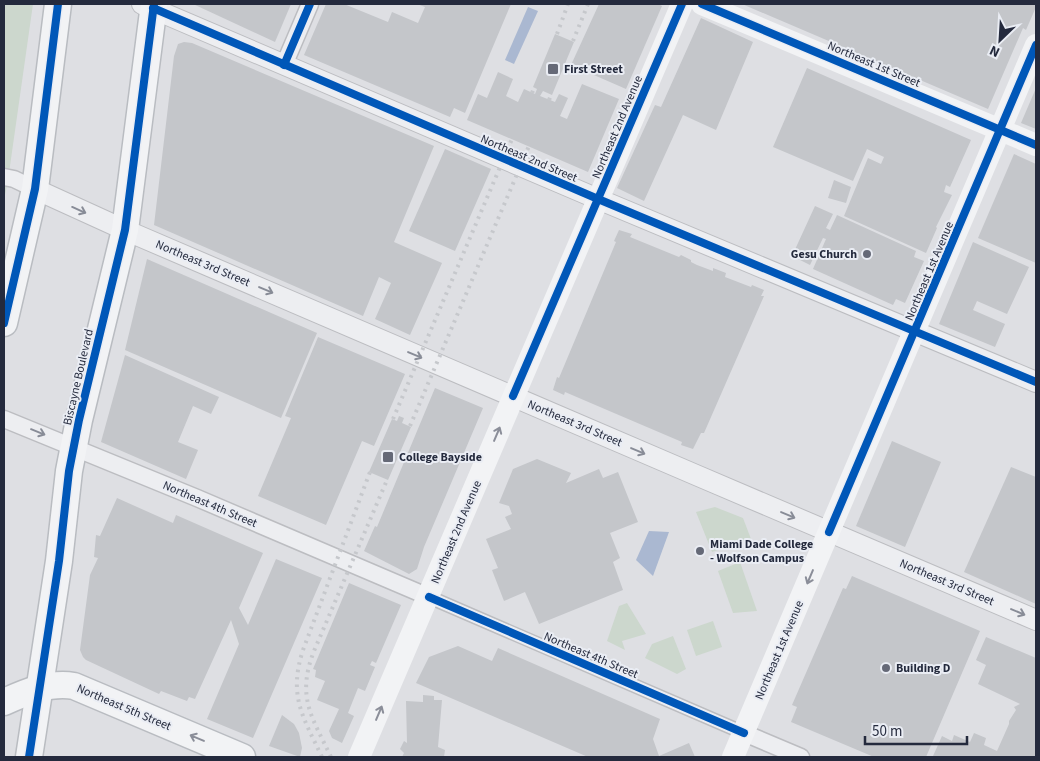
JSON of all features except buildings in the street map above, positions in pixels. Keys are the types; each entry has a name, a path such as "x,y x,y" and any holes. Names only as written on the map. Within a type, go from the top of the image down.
{"main road":[{"path":"4,323 35,189 58,4"},
{"name":"Northeast 2nd Avenue","path":"359,757 682,4"},
{"name":"Northeast 1st Street","path":"702,4 1036,145"},
{"name":"Biscayne Boulevard","path":"29,757 59,561 68,471 125,230 149,5"},
{"name":"Northeast 1st Avenue","path":"733,757 1036,45"},
{"name":"Northeast 5th Street","path":"4,702 56,684 74,686 242,757"}],"street":[{"path":"284,65 310,4"},
{"name":"Northeast 2nd Street","path":"149,5 284,65 598,199 1036,382"},
{"name":"Northeast 3rd Street","path":"4,177 1036,620"},
{"name":"Northeast 4th Street","path":"4,418 429,597 801,757"}],"shaded area":[{"path":"4,4 33,4 4,200"},
{"path":"715,507 743,518 751,539 712,552 696,512"},
{"path":"740,562 757,611 733,613 718,571"},
{"path":"627,603 646,634 622,641 625,650 607,641 619,606"},
{"path":"713,621 722,647 696,656 687,630"},
{"path":"673,636 686,669 677,674 645,658 652,644"}],"water":[{"path":"528,7 538,11 514,64 505,60"},
{"path":"649,531 669,532 653,576 636,560"}],"railway":[{"path":"557,34 568,4"},
{"path":"573,41 588,4"},
{"path":"532,93 534,88"},
{"path":"549,100 551,95"},
{"path":"393,419 512,139"},
{"path":"410,426 529,146"},
{"path":"322,757 300,706 297,694 299,666 303,650 370,472"},
{"path":"331,757 309,706 306,694 306,681 314,651 387,480"}],"cycle path":[{"path":"4,323 35,189 58,4"},
{"path":"29,757 59,561 69,471 79,420 125,230 154,4"},
{"path":"284,65 310,4"},
{"path":"513,396 682,4"},
{"path":"702,4 1036,145"},
{"path":"153,8 598,199 1036,382"},
{"path":"829,532 1036,45"},
{"path":"429,597 744,733"}],"place":[{"name":"First Street","path":"553,69"},
{"name":"Gesu Church","path":"867,254"},
{"name":"College Bayside","path":"388,457"},
{"name":"Miami Dade College - Wolfson Campus","path":"700,551"},
{"name":"Building D","path":"886,668"}]}
